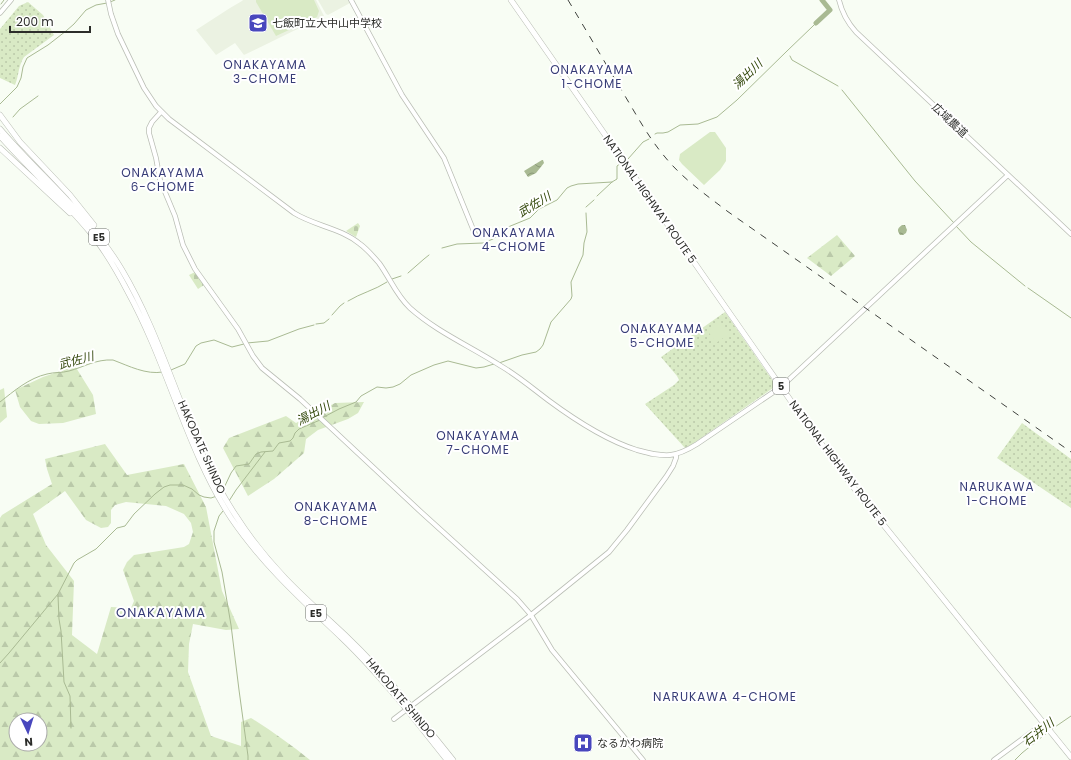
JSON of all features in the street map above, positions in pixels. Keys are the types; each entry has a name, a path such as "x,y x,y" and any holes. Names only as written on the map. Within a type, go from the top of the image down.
{"highway":[{"name":"NATIONAL HIGHWAY ROUTE 5","path":"511,0 781,387 855,490 1071,757"},
{"path":"0,115 20,142 82,208 102,236 122,269"},
{"name":"HAKODATE SHINDO","path":"0,129 22,154 71,203 92,228 122,269 142,310 210,476 233,516 284,577 362,651 392,684 410,710 453,760"},
{"name":"HAKODATE SHINDO","path":"0,136 68,206 99,244 120,277 165,367"},
{"path":"0,148 70,213 99,244"},
{"name":"HAKODATE SHINDO","path":"410,710 447,760"}],"street":[{"path":"0,13 11,0"},
{"path":"108,0 118,34 150,99 161,112 294,213 358,242 370,252 397,293 410,308 440,331 500,365 565,412 613,441 652,454 676,454 686,451 781,387 1008,175"},
{"path":"351,0 400,92 444,158 475,234"},
{"name":"広域農道","path":"839,0 844,17 856,32 1071,234"},
{"path":"161,112 152,122 148,133 156,158 160,180 175,216 183,245 190,260 224,308 253,356 262,368 300,399 517,599 531,615 552,650 643,760"},
{"path":"394,719 531,615 609,552 628,530 666,477 673,466 676,454"},
{"path":"994,760 1044,723"}],"shaded area":[{"name":"七飯町立大中山中学校","path":"243,0 316,0 324,16 244,55 235,43 216,55 196,30"},
{"path":"318,0 348,0 350,3 328,15"}],"green space":[{"path":"256,0 314,0 319,11 317,17 276,36"},
{"path":"28,2 43,15 54,35 24,57 15,85 0,78 0,29 19,6"},
{"path":"710,132 715,132 726,148 726,161 720,170 704,185 679,160 680,154"},
{"path":"358,223 360,226 356,237 346,231"},
{"path":"837,235 855,256 831,276 807,258"},
{"path":"195,272 204,285 198,289 189,275"},
{"path":"725,312 775,384 773,388 685,448 645,404 674,385 679,380 661,357"},
{"path":"720,321 729,334 716,343 707,330"},
{"path":"75,366 93,395 96,414 63,423 39,424 31,421 20,407 15,390 43,377"},
{"path":"4,388 7,417 0,423 0,390"},
{"path":"364,402 358,413 348,419 318,430 306,439 304,453 274,479 248,496 223,448 229,438 286,416 296,423 335,403"},
{"path":"1022,423 1071,459 1071,508 997,458"},
{"path":"105,444 127,475 184,464 206,507 222,591 239,629 226,630 193,624 189,644 188,672 211,736 241,746 241,722 251,718 310,760 0,760 0,518 2,515 52,484 45,459","holes":["65,491 86,520 101,528 108,527 111,523 111,510 115,505 126,502 166,506 184,514 191,523 193,532 189,544 184,547 134,555 127,562 123,570 134,601 131,608 111,607 97,654 72,635 74,581 46,545 33,514"]}],"water":[{"path":"542,160 544,163 536,173 528,177 524,171"},
{"path":"902,225 905,225 907,230 906,233 900,235 898,230"}],"waterway":[{"path":"1,4 4,0"},
{"path":"110,2 115,0"},
{"name":"湯出川","path":"816,23 830,10 822,0"},
{"path":"0,104 17,87 27,58 48,45 66,31 86,10 96,5 107,3"},
{"name":"湯出川","path":"655,134 668,132 680,125 698,124 717,117 737,100 816,23"},
{"path":"790,56 792,60 838,86"},
{"path":"842,90 915,181 954,223"},
{"path":"13,117 20,109 38,96"},
{"name":"湯出川","path":"628,159 643,142 649,139"},
{"name":"湯出川","path":"597,196 617,179 617,166 621,163"},
{"name":"武佐川","path":"442,248 457,244 483,243 493,239 508,227 530,218 539,209 557,200 567,188 571,186 578,184 612,182"},
{"name":"湯出川","path":"586,207 594,200"},
{"name":"湯出川","path":"499,363 536,352 540,349 543,345 551,322 571,299 571,282 583,255 587,232 586,213"},
{"path":"956,226 971,242 1025,286"},
{"name":"武佐川","path":"408,273 429,255"},
{"name":"武佐川","path":"392,279 401,276"},
{"name":"武佐川","path":"348,301 387,282"},
{"path":"1028,288 1071,318"},
{"name":"武佐川","path":"332,315 344,303"},
{"name":"武佐川","path":"316,324 324,323 329,319"},
{"name":"武佐川","path":"247,343 268,341 314,325"},
{"name":"武佐川","path":"171,370 185,364 196,346 201,343 214,340 232,347 244,344"},
{"name":"武佐川","path":"0,402 22,385 40,376 50,373 69,371 101,361 113,360 144,371 157,373 163,372"},
{"name":"湯出川","path":"322,418 356,402 361,396 377,387 393,387 400,384 411,375 434,365 448,361 476,368 494,364"},
{"name":"湯出川","path":"223,490 236,466 249,464 256,454 273,451 279,443 290,441 299,429 320,420"},
{"name":"湯出川","path":"229,501 265,452"},
{"path":"0,663 58,594 74,563 96,549 117,528 125,526 134,514 164,487 170,485 183,485 204,497 211,498 217,496"},
{"name":"湯出川","path":"223,511 219,516 214,531 214,542 222,572 231,625 248,760"},
{"path":"58,595 64,682 70,696 71,728"},
{"name":"石井川","path":"1052,729 1071,716"},
{"name":"石井川","path":"1015,760 1048,732"}],"railway":[{"path":"568,0 637,117 665,157 687,179 727,211 1071,452"}],"place":[{"name":"七飯町立大中山中学校","path":"258,23"},
{"name":"なるかわ病院","path":"583,743"}],"district":[{"name":"ONAKAYAMA 3-CHOME","path":"265,71"},
{"name":"ONAKAYAMA 1-CHOME","path":"592,76"},
{"name":"ONAKAYAMA 6-CHOME","path":"163,179"},
{"name":"ONAKAYAMA 4-CHOME","path":"514,239"},
{"name":"ONAKAYAMA 5-CHOME","path":"662,335"},
{"name":"ONAKAYAMA 7-CHOME","path":"478,442"},
{"name":"NARUKAWA 1-CHOME","path":"997,493"},
{"name":"ONAKAYAMA 8-CHOME","path":"336,513"},
{"name":"ONAKAYAMA","path":"161,612"},
{"name":"NARUKAWA 4-CHOME","path":"725,696"}]}
